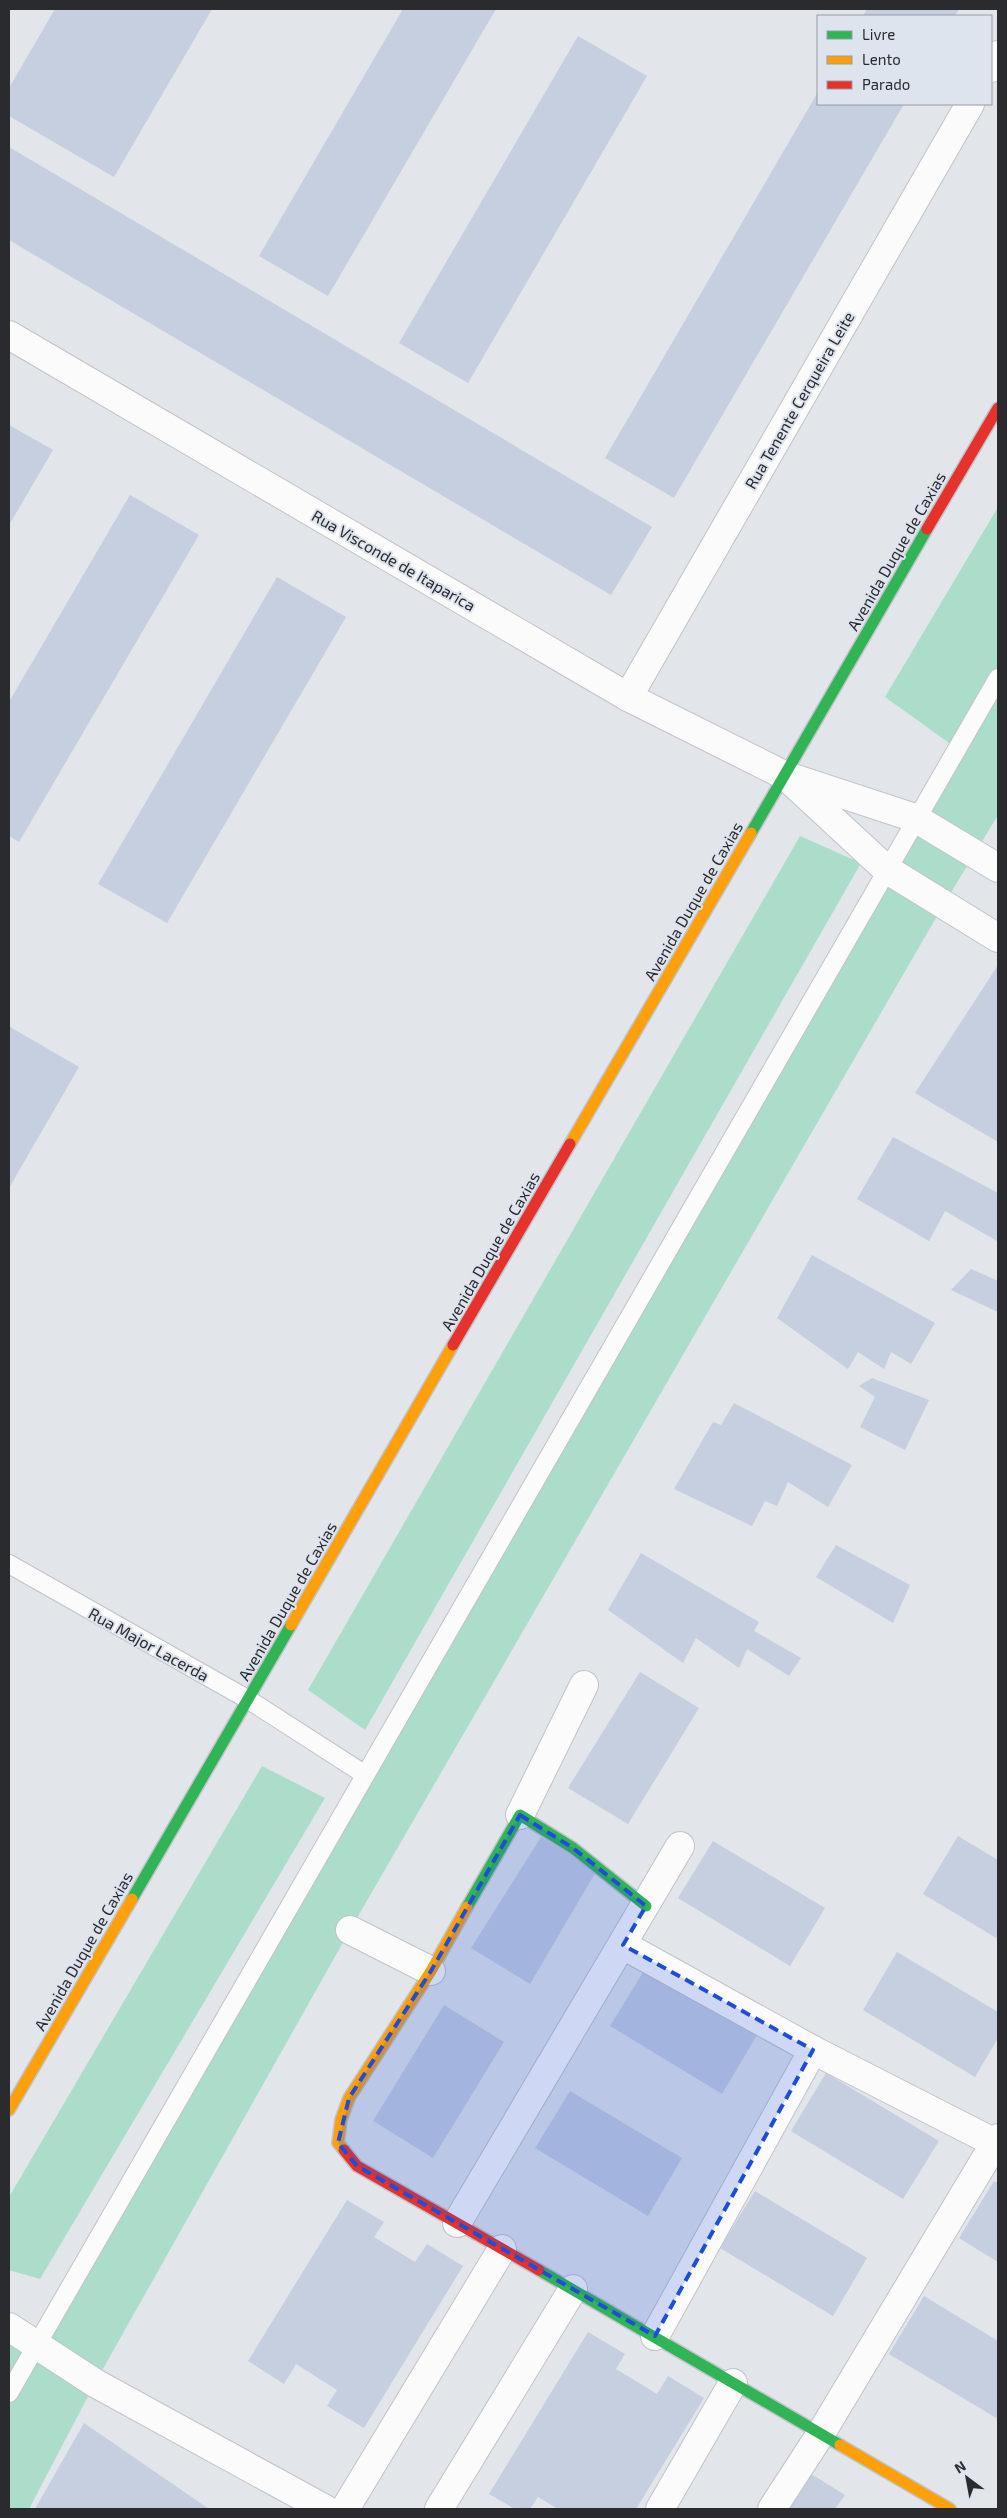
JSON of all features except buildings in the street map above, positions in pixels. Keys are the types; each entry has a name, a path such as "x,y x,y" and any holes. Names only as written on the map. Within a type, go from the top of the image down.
{"main road":[{"name":"Avenida Duque de Caxias","path":"9,2110 998,408"},
{"path":"646,1906 573,1848 520,1815 431,1971 350,2098 341,2120 338,2144 357,2166 656,2336 820,2435 950,2509"}],"street":[{"path":"992,66 998,55"},
{"name":"Rua Tenente Cerqueira Leite","path":"628,697 969,105"},
{"name":"Rua Visconde de Itaparica","path":"9,335 628,697 784,775 915,818 998,868"},
{"name":"Rua Visconde de Itaparica","path":"784,775 886,869 998,938"},
{"path":"520,1815 584,1685"},
{"path":"457,2223 680,1846"},
{"path":"350,1930 431,1971"},
{"path":"623,1945 813,2050 997,2140 820,2435 772,2509"},
{"path":"656,2336 813,2050"},
{"path":"345,2509 502,2249"},
{"path":"438,2509 573,2289"},
{"path":"9,2326 96,2383 325,2509"},
{"path":"660,2509 733,2383"}],"lane":[{"path":"9,2393 915,818 998,678"},
{"name":"Rua Major Lacerda","path":"9,1564 248,1700 364,1774"}],"highlighted area":[{"path":"520,1815 573,1848 646,1906 623,1945 813,2050 655,2336 357,2166 338,2143 349,2098 431,1971"}],"green space":[{"path":"998,507 998,815 944,904 350,1930 95,2383 29,2509 9,2509 9,2330 37,2343 956,748 885,697"},
{"path":"800,836 861,863 365,1730 308,1690"},
{"path":"262,1766 325,1798 40,2279 9,2270 9,2197"}],"traffic: fast":[{"path":"751,833 927,529"},
{"path":"132,1899 291,1625"},
{"path":"467,1907 520,1815 573,1848 646,1906"},
{"path":"539,2270 840,2445"}],"traffic: slow":[{"path":"570,1144 751,833"},
{"path":"291,1625 453,1345"},
{"path":"9,2110 132,1899"},
{"path":"344,2150 338,2143 341,2120 349,2098 431,1971 467,1907"},
{"path":"840,2445 950,2509"}],"traffic: jam":[{"path":"927,529 998,408"},
{"path":"453,1345 570,1144"},
{"path":"344,2150 357,2166 539,2270"}]}
